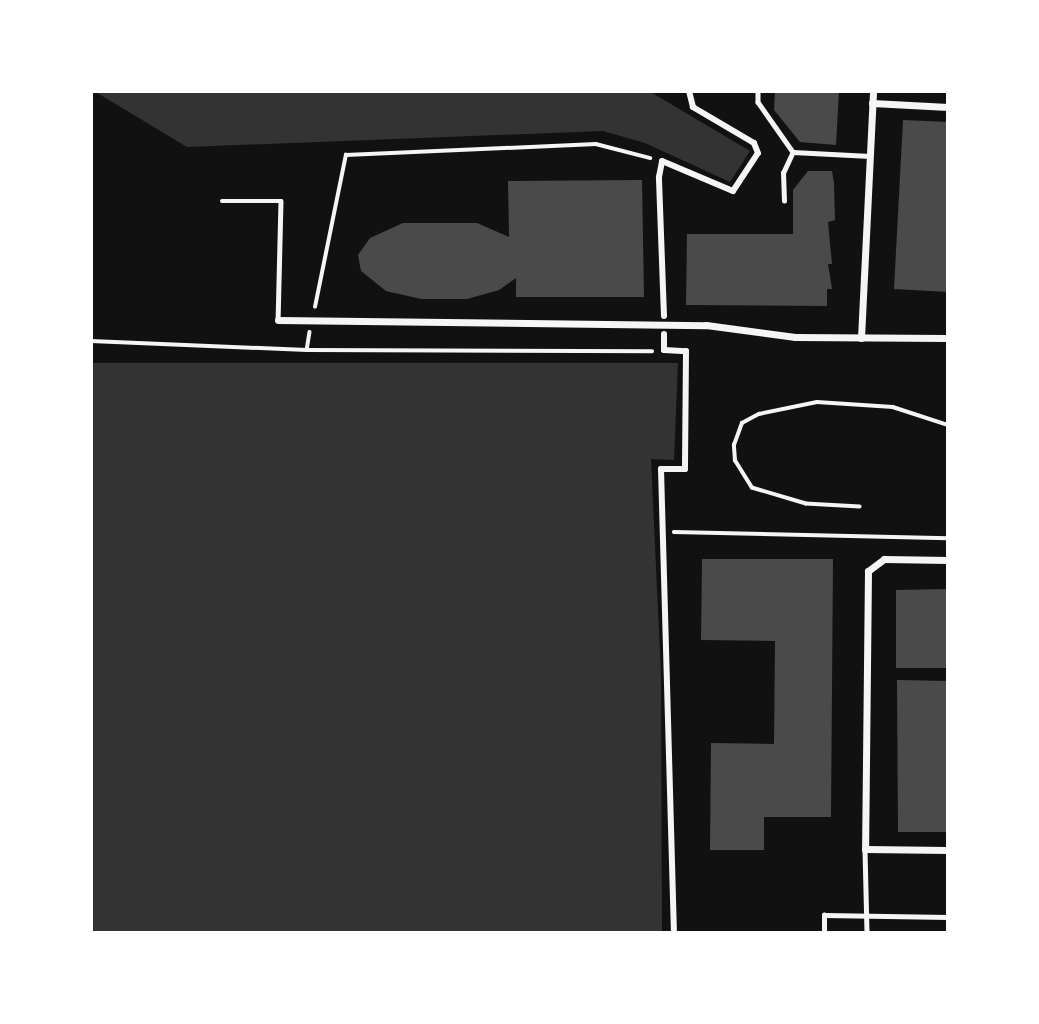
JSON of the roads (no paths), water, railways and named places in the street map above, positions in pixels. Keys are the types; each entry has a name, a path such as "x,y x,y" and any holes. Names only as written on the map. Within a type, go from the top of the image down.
{"street":[{"path":"664,316 662,161 733,191 758,153 754,144 693,107 689,91"},
{"path":"861,338 873,91"},
{"path":"872,103 948,107"},
{"path":"278,320 706,325 778,335 948,338"},
{"path":"664,334 664,350 687,351 685,469 661,469 674,933"},
{"path":"948,559 884,559 868,571 866,849 948,850"}],"lane":[{"path":"758,91 758,102 793,152"},
{"path":"793,152 870,156"},
{"path":"784,201 783,173 793,152"},
{"path":"222,201 281,201 278,320"},
{"path":"866,849 867,933"},
{"path":"824,933 824,915 948,917"}]}
